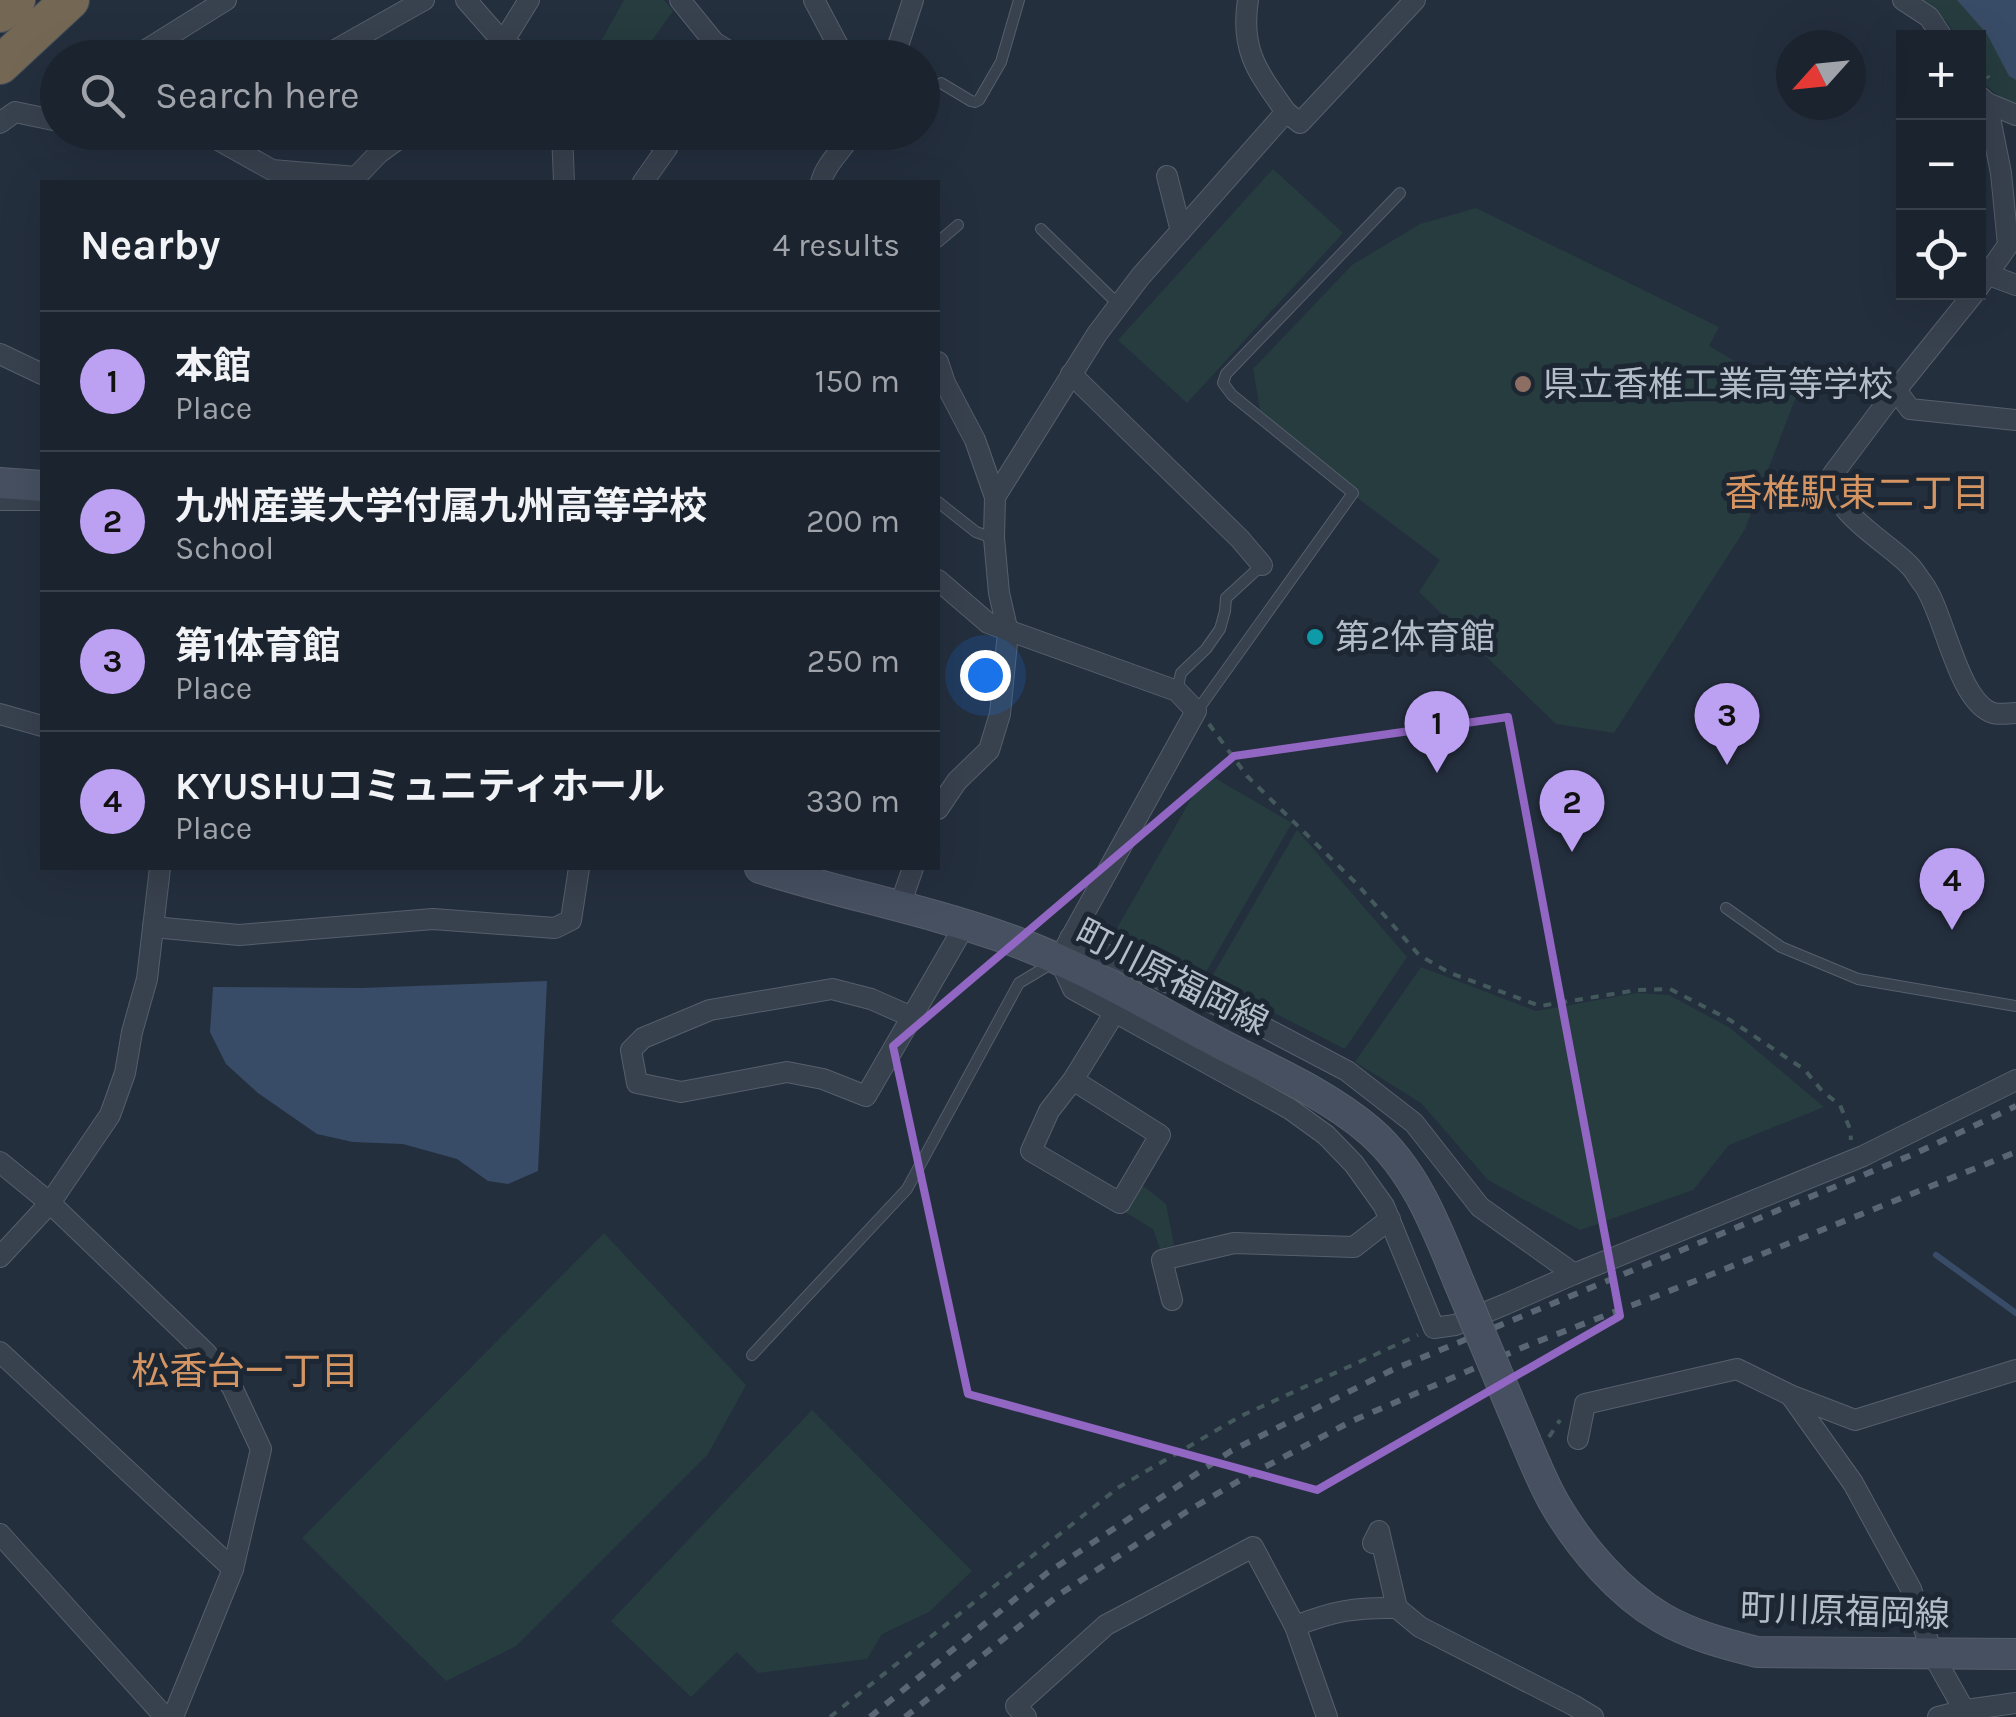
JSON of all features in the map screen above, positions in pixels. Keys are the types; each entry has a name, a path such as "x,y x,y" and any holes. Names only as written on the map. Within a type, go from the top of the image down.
{"highway":[{"path":"0,13 16,0"},
{"path":"0,50 67,0"},
{"path":"0,65 67,0"}],"main road":[{"path":"0,482 40,486"},
{"name":"町川原福岡線","path":"767,870 1008,939 1064,948 1320,1096 1371,1132 1409,1176 1429,1208 1554,1504 1623,1589 1661,1618 1718,1643 1757,1652 2016,1654"}],"street":[{"path":"162,40 226,0"},
{"path":"353,40 424,0"},
{"path":"466,0 492,40"},
{"path":"504,40 528,0"},
{"path":"680,0 712,40"},
{"path":"814,0 839,40"},
{"path":"900,40 914,0"},
{"path":"1248,0 1247,46 1264,80 1286,112 1300,124 1415,0"},
{"path":"1904,0 1929,16 1938,30"},
{"path":"1986,100 2016,115"},
{"path":"1986,111 2001,173 2008,245 1986,278"},
{"path":"0,124 15,112 40,117"},
{"path":"995,497 1072,374 1140,277 1286,112"},
{"path":"249,150 272,170 358,180 383,150"},
{"path":"563,150 564,180"},
{"path":"644,180 666,150"},
{"path":"822,180 825,170 843,150"},
{"path":"1167,176 1180,231"},
{"path":"1986,285 2016,285"},
{"path":"1969,300 1833,474 1832,485 1849,514 1909,565 1927,590 1966,688 1978,704 1994,713 2016,713"},
{"path":"0,354 40,373"},
{"path":"940,368 975,440 995,497 999,593 1008,632 1000,714 990,750 956,781 940,806"},
{"path":"1072,374 1262,565"},
{"path":"1896,390 1910,409 2016,420"},
{"path":"0,500 40,500"},
{"path":"940,582 988,623 1177,691 1196,712 1064,948 1073,989 1290,1109 1326,1135 1354,1164 1384,1206 1434,1328 1455,1325 1854,1160 2016,1080"},
{"path":"0,714 40,725"},
{"path":"0,1257 50,1203 110,1115 147,979 160,870"},
{"path":"153,927 239,935 433,919 555,928 571,920 579,870"},
{"path":"900,905 911,870"},
{"path":"912,1017 871,999 832,989 710,1010 643,1038 631,1050 637,1083 680,1092 787,1072 824,1080 866,1096 912,1017 965,925"},
{"path":"1064,948 1252,1021 1347,1071 1414,1123 1480,1207 1574,1274"},
{"path":"1073,1080 1160,1136 1120,1203 1031,1151 1049,1111 1115,1012"},
{"path":"0,1162 50,1203 206,1353 232,1387 261,1449 234,1569 173,1717"},
{"path":"1172,1300 1162,1260 1234,1243 1354,1247 1390,1218"},
{"path":"0,1352 234,1569"},
{"path":"1578,1439 1585,1404 1737,1369 1854,1420 2016,1370"},
{"path":"1790,1395 1852,1483 1886,1544 1911,1589 1932,1653 1967,1713"},
{"path":"1373,1542 1379,1531 1397,1608 1420,1628 1593,1717"},
{"path":"0,1534 164,1717"},
{"path":"1026,1717 1016,1706 1106,1625 1253,1548 1295,1626 1327,1717"},
{"path":"1295,1626 1333,1612 1362,1607 1397,1608"},
{"path":"1938,1717 2016,1703"}],"lane":[{"path":"941,83 971,100 979,100 1001,62 1019,0"},
{"path":"1196,712 1354,493 1232,396 1223,383 1226,374 1400,194"},
{"path":"940,240 958,224"},
{"path":"1041,229 1119,305"},
{"path":"940,504 976,532 994,538"},
{"path":"1177,691 1181,672 1206,649 1220,628 1226,598 1262,565"},
{"path":"1726,908 1781,946 1858,979 2016,1006"},
{"path":"752,1355 907,1189 1019,982 1064,948"}],"path":[{"path":"1196,712 1214,729 1247,776 1357,884 1418,955 1450,974 1540,1006 1637,990 1670,989 1730,1020 1805,1070 1840,1105 1850,1129 1854,1160"},
{"path":"830,1717 1119,1486 1242,1416 1434,1328"},
{"path":"1530,1453 1556,1422 1585,1404"}],"highlighted area":[{"path":"1508,717 1620,1316 1317,1490 968,1394 893,1046 1234,756"}],"green space":[{"path":"624,0 664,0 673,11 652,40 602,40"},
{"path":"1922,0 2016,0 2016,106 1986,84 1986,30 1952,30"},
{"path":"1273,169 1343,233 1187,403 1118,340"},
{"path":"1476,208 1719,327 1709,346 1796,397 1745,529 1614,733 1556,724 1419,592 1440,560 1263,427 1253,369 1352,265 1420,224"},
{"path":"1206,773 1292,823 1199,984 1113,935"},
{"path":"1297,830 1407,957 1345,1049 1210,980"},
{"path":"1421,967 1536,1011 1637,993 1669,995 1730,1028 1824,1107 1729,1145 1693,1190 1580,1230 1488,1180 1421,1103 1355,1062"},
{"path":"1138,1182 1166,1204 1174,1245 1160,1249 1153,1229 1117,1207"},
{"path":"604,1233 746,1385 708,1454 516,1646 446,1681 302,1538"},
{"path":"812,1410 972,1571 929,1612 882,1634 867,1659 758,1673 737,1652 691,1697 611,1621"}],"water":[{"path":"1957,0 2016,0 2016,80 2009,76 1983,30"},
{"path":"547,981 538,1171 508,1184 488,1181 457,1159 403,1144 353,1142 317,1134 258,1093 226,1064 210,1032 213,987 362,988"}],"waterway":[{"path":"1936,1255 2016,1313"}],"railway":[{"path":"870,1717 1047,1573 1231,1451 1392,1370 1914,1154 2016,1106"},
{"path":"905,1717 1060,1594 1186,1512 1352,1421 1526,1346 2016,1152"}],"place":[{"name":"県立香椎工業高等学校","path":"1523,384"},
{"name":"第2体育館","path":"1315,637"},
{"name":"第1体育館","path":"1727,765"},
{"name":"本館","path":"1437,773"},
{"name":"九州産業大学付属九州高等学校","path":"1572,852"},
{"name":"KYUSHUコミュニティホール","path":"1952,930"}],"district":[{"name":"香椎駅東二丁目","path":"1857,493"},
{"name":"松香台一丁目","path":"245,1371"}]}
